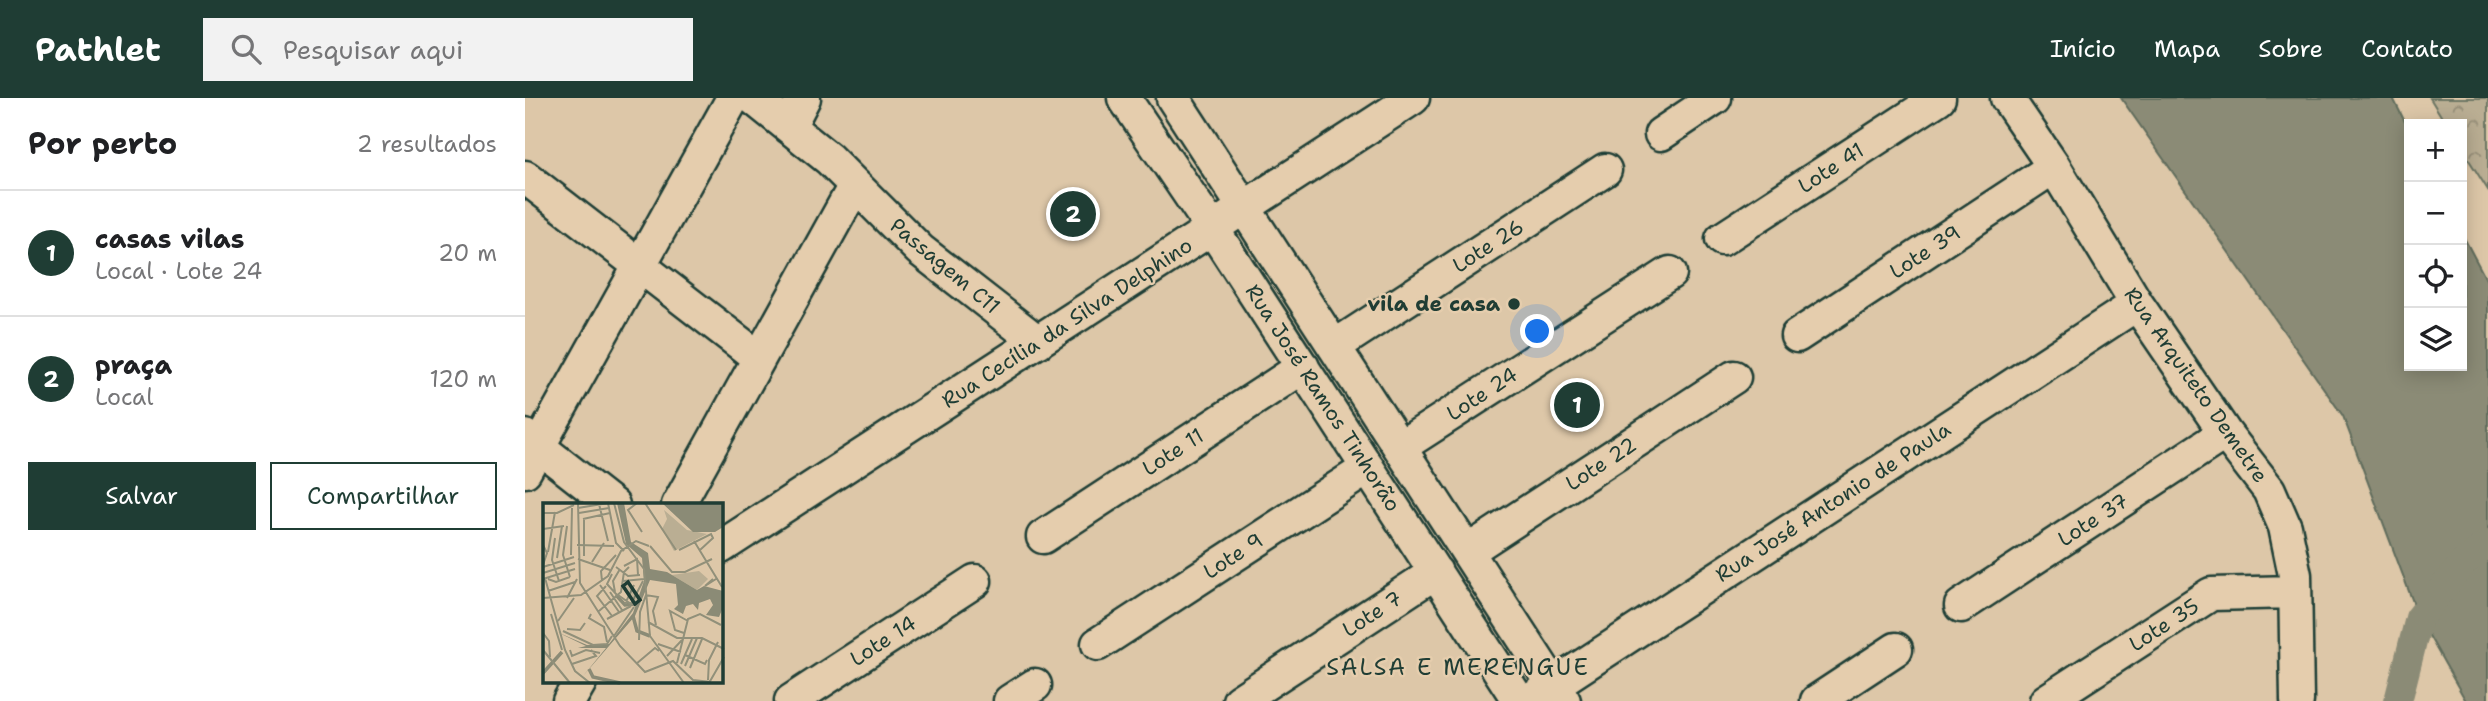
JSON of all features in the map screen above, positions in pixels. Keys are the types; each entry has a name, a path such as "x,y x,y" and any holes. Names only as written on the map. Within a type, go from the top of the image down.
{"street":[{"path":"610,503 530,451 639,267 733,98"},
{"name":"Passagem C11","path":"753,98 829,159 854,187 920,250 1038,342"},
{"path":"789,127 804,98"},
{"name":"Rua José Ramos Tinhorão","path":"1124,98 1212,228 1519,701"},
{"name":"Rua José Ramos Tinhorão","path":"1173,98 1468,551 1549,696"},
{"name":"Rua Cecília da Silva Delphino","path":"723,546 1413,98"},
{"path":"1661,134 1715,98"},
{"name":"Lote 41","path":"1722,239 1940,98"},
{"name":"Rua Arquiteto Demetre","path":"2007,98 2054,167 2137,304 2225,433 2269,490 2285,527 2295,575 2297,701"},
{"name":"Lote 39","path":"1797,336 2054,167"},
{"name":"Lote 26","path":"1335,346 1605,170"},
{"path":"525,177 759,359"},
{"path":"679,503 854,187"},
{"name":"Lote 24","path":"1400,447 1669,273"},
{"name":"Rua José Antonio de Paula","path":"1549,696 2137,304"},
{"name":"Lote 11","path":"1043,537 1303,367"},
{"name":"Lote 22","path":"1468,551 1734,377"},
{"name":"Lote 37","path":"1961,606 2225,433"},
{"name":"Lote 9","path":"1098,644 1369,468"},
{"name":"Lote 7","path":"1239,701 1436,572"},
{"name":"Lote 14","path":"791,701 975,581"},
{"name":"Lote 35","path":"2046,701 2211,594 2295,592"},
{"path":"1817,701 1896,649"},
{"path":"569,701 579,684"}],"green space":[{"path":"2430,98 2488,98 2488,190 2467,157 2467,119 2443,119"}],"shaded area":[{"path":"2121,98 2393,98 2404,120 2404,371 2467,371 2467,243 2488,283 2488,701 2466,701 2419,618 2343,416"}],"waterway":[{"path":"2398,701 2419,618 2462,564 2488,543"}],"place":[{"name":"praça","path":"1073,214"},
{"name":"vila de casa","path":"1514,304"},
{"name":"casas vilas","path":"1577,405"}],"district":[{"name":"SALSA E MERENGUE","path":"1458,667"}]}
